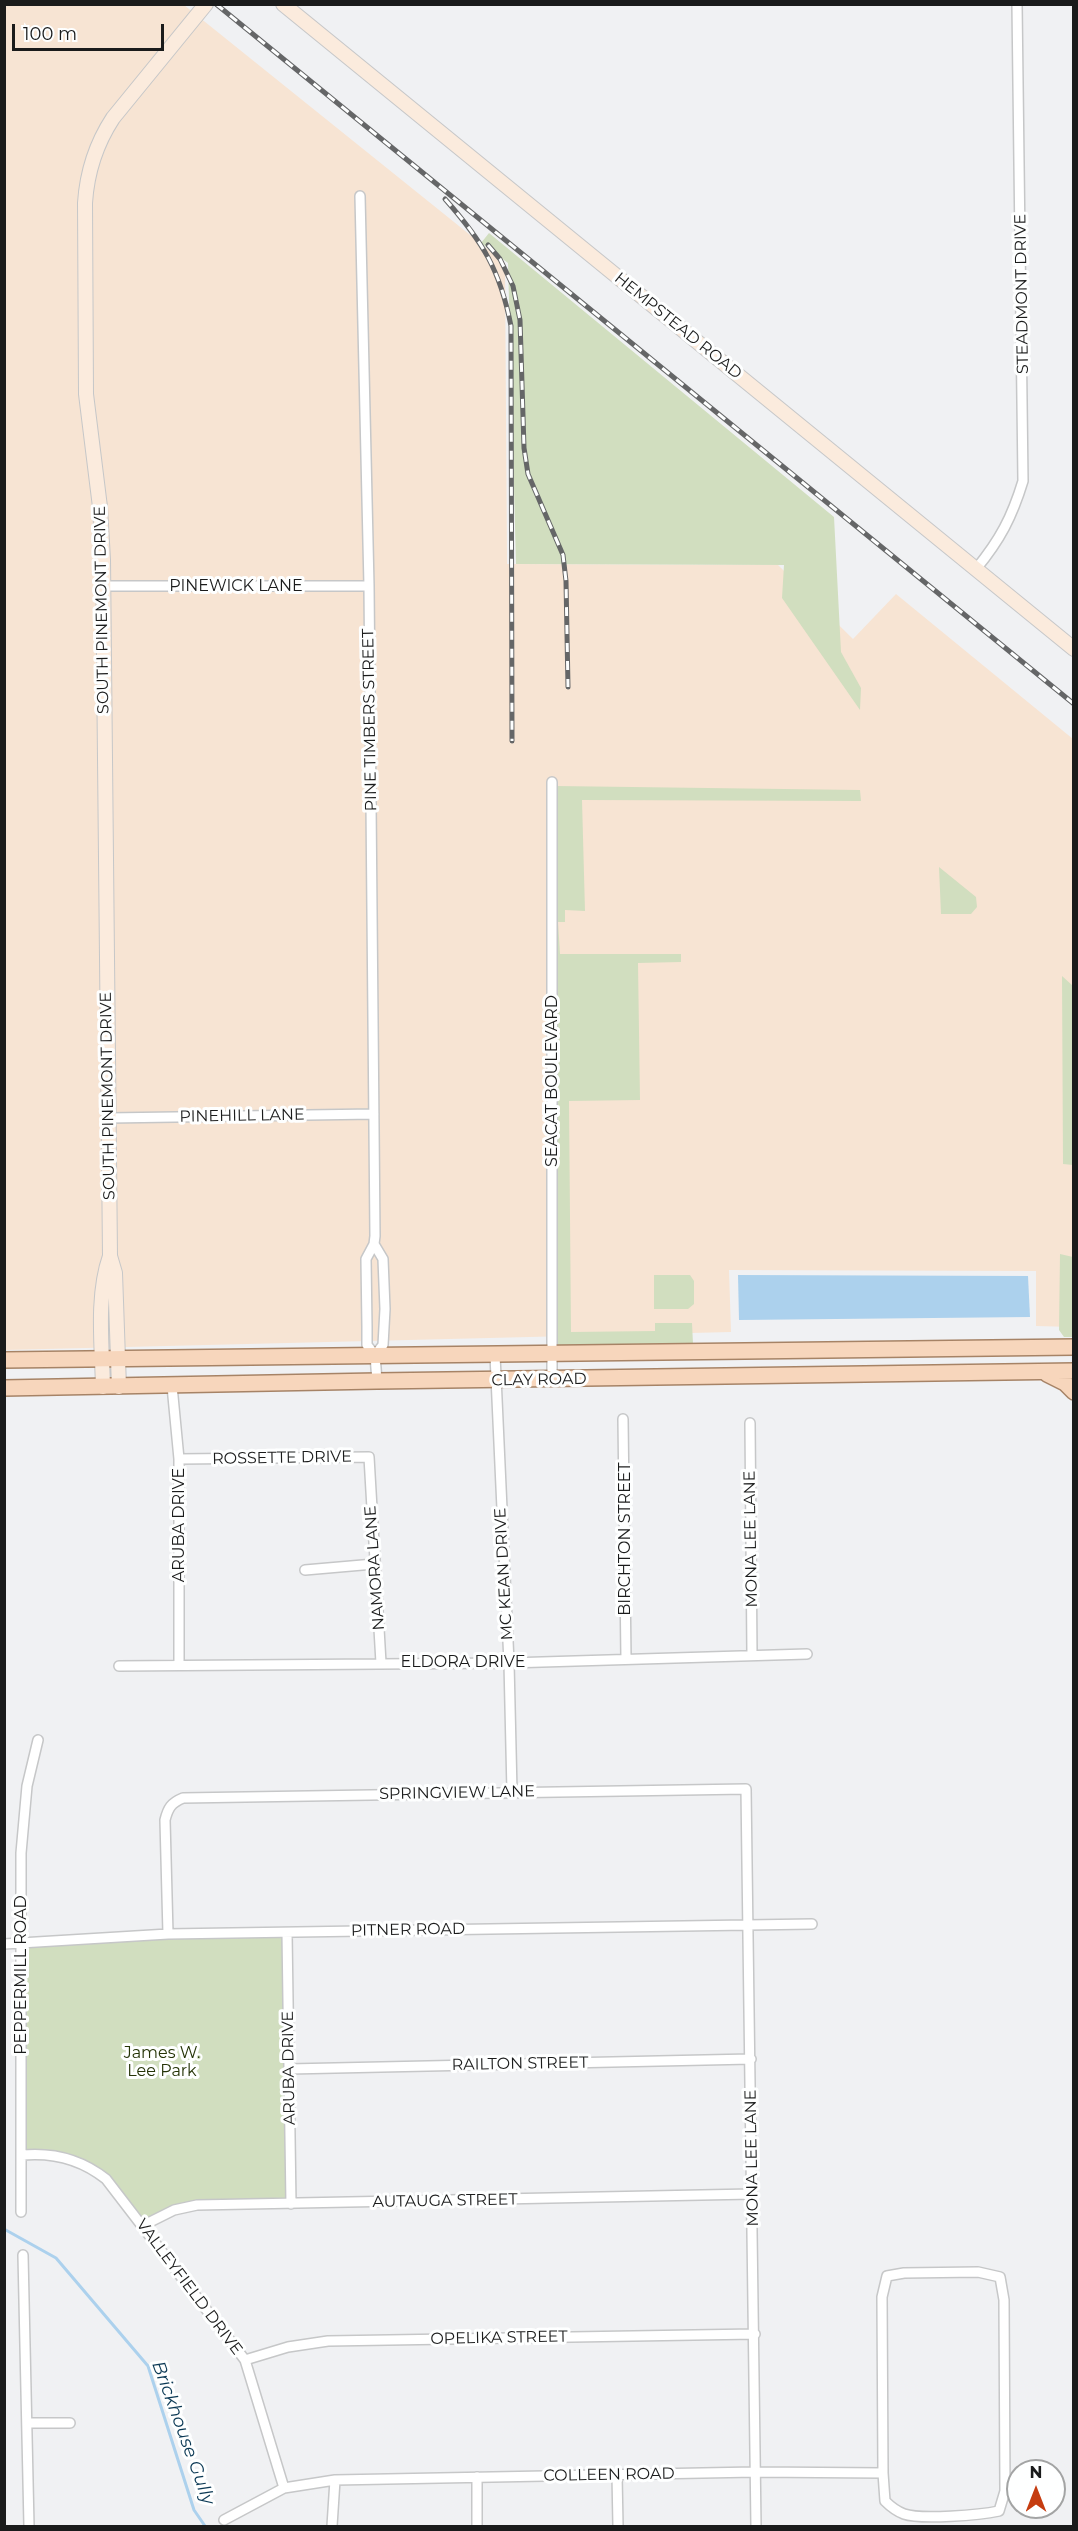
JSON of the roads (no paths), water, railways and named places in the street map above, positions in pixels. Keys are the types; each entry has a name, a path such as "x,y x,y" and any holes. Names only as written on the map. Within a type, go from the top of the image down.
{"main road":[{"name":"CLAY ROAD","path":"4,1360 1074,1347"},
{"path":"926,1349 927,1373"},
{"path":"708,1352 708,1377"},
{"name":"CLAY ROAD","path":"4,1388 1074,1371"},
{"path":"1042,1372 1065,1383 1074,1392"}],"street":[{"name":"SOUTH PINEMONT DRIVE","path":"119,1387 115,1273 110,1256 103,586 100,507 86,394 84,215 86,187 100,137 206,4"},
{"name":"HEMPSTEAD ROAD","path":"283,4 1074,649"},
{"name":"STEADMONT DRIVE","path":"976,569 998,541 1013,515 1023,481 1017,4"},
{"name":"PINE TIMBERS STREET","path":"360,196 369,586 375,1244 383,1259 385,1309 383,1345 375,1355"},
{"name":"PINEWICK LANE","path":"103,586 369,586"},
{"name":"SEACAT BOULEVARD","path":"552,782 552,1380"},
{"name":"PINEHILL LANE","path":"109,1118 374,1114"},
{"name":"PINE TIMBERS STREET","path":"375,1244 366,1259 367,1346 375,1355 377,1381"},
{"name":"SOUTH PINEMONT DRIVE","path":"103,1387 104,1273 110,1256"},
{"name":"MC KEAN DRIVE","path":"495,1355 509,1663 512,1792"},
{"name":"ARUBA DRIVE","path":"172,1386 179,1459 180,1664"},
{"name":"BIRCHTON STREET","path":"623,1419 626,1659"},
{"name":"MONA LEE LANE","path":"750,1423 752,1655"},
{"name":"ROSSETTE DRIVE","path":"179,1459 369,1458 370,1473"},
{"name":"NAMORA LANE","path":"370,1473 381,1662"},
{"path":"305,1570 374,1564"},
{"name":"ELDORA DRIVE","path":"119,1666 381,1662 509,1663 807,1654"},
{"name":"PEPPERMILL ROAD","path":"21,2212 21,1853 27,1786 38,1740"},
{"name":"MONA LEE LANE","path":"746,1789 752,2059 756,2526"},
{"name":"SPRINGVIEW LANE","path":"168,1934 165,1820 173,1802 183,1798 746,1789"},
{"name":"PITNER ROAD","path":"4,1944 168,1934 812,1924"},
{"name":"ARUBA DRIVE","path":"287,1933 291,2204"},
{"name":"RAILTON STREET","path":"289,2069 752,2059"},
{"name":"VALLEYFIELD DRIVE","path":"22,2155 48,2155 71,2159 94,2170 106,2179 245,2360 284,2488"},
{"name":"AUTAUGA STREET","path":"142,2226 174,2210 197,2205 753,2194"},
{"path":"23,2255 29,2526"},
{"path":"978,2272 999,2277 1004,2300 1005,2491 999,2511 977,2515 907,2515 894,2509 885,2501 883,2473 882,2297 887,2276 904,2273 978,2272"},
{"name":"OPELIKA STREET","path":"245,2360 288,2347 328,2341 755,2334"},
{"path":"27,2423 70,2423"},
{"name":"COLLEEN ROAD","path":"224,2520 284,2488 335,2481 755,2472 883,2473"},
{"path":"617,2475 618,2526"},
{"path":"477,2477 477,2526"},
{"path":"332,2526 335,2481"}],"water":[{"path":"738,1275 1028,1276 1030,1317 739,1320"}],"waterway":[{"name":"Brickhouse Gully","path":"4,2229 56,2258 148,2366 194,2510 205,2526"}],"railway":[{"path":"216,4 1074,704"},
{"path":"445,199 470,229 488,258 507,306 511,326 512,741"},
{"path":"488,245 500,259 513,286 520,320 524,448 528,474 563,555 566,581 568,687"}],"park label":[{"name":"James W. Lee Park","path":"162,2062"}]}
